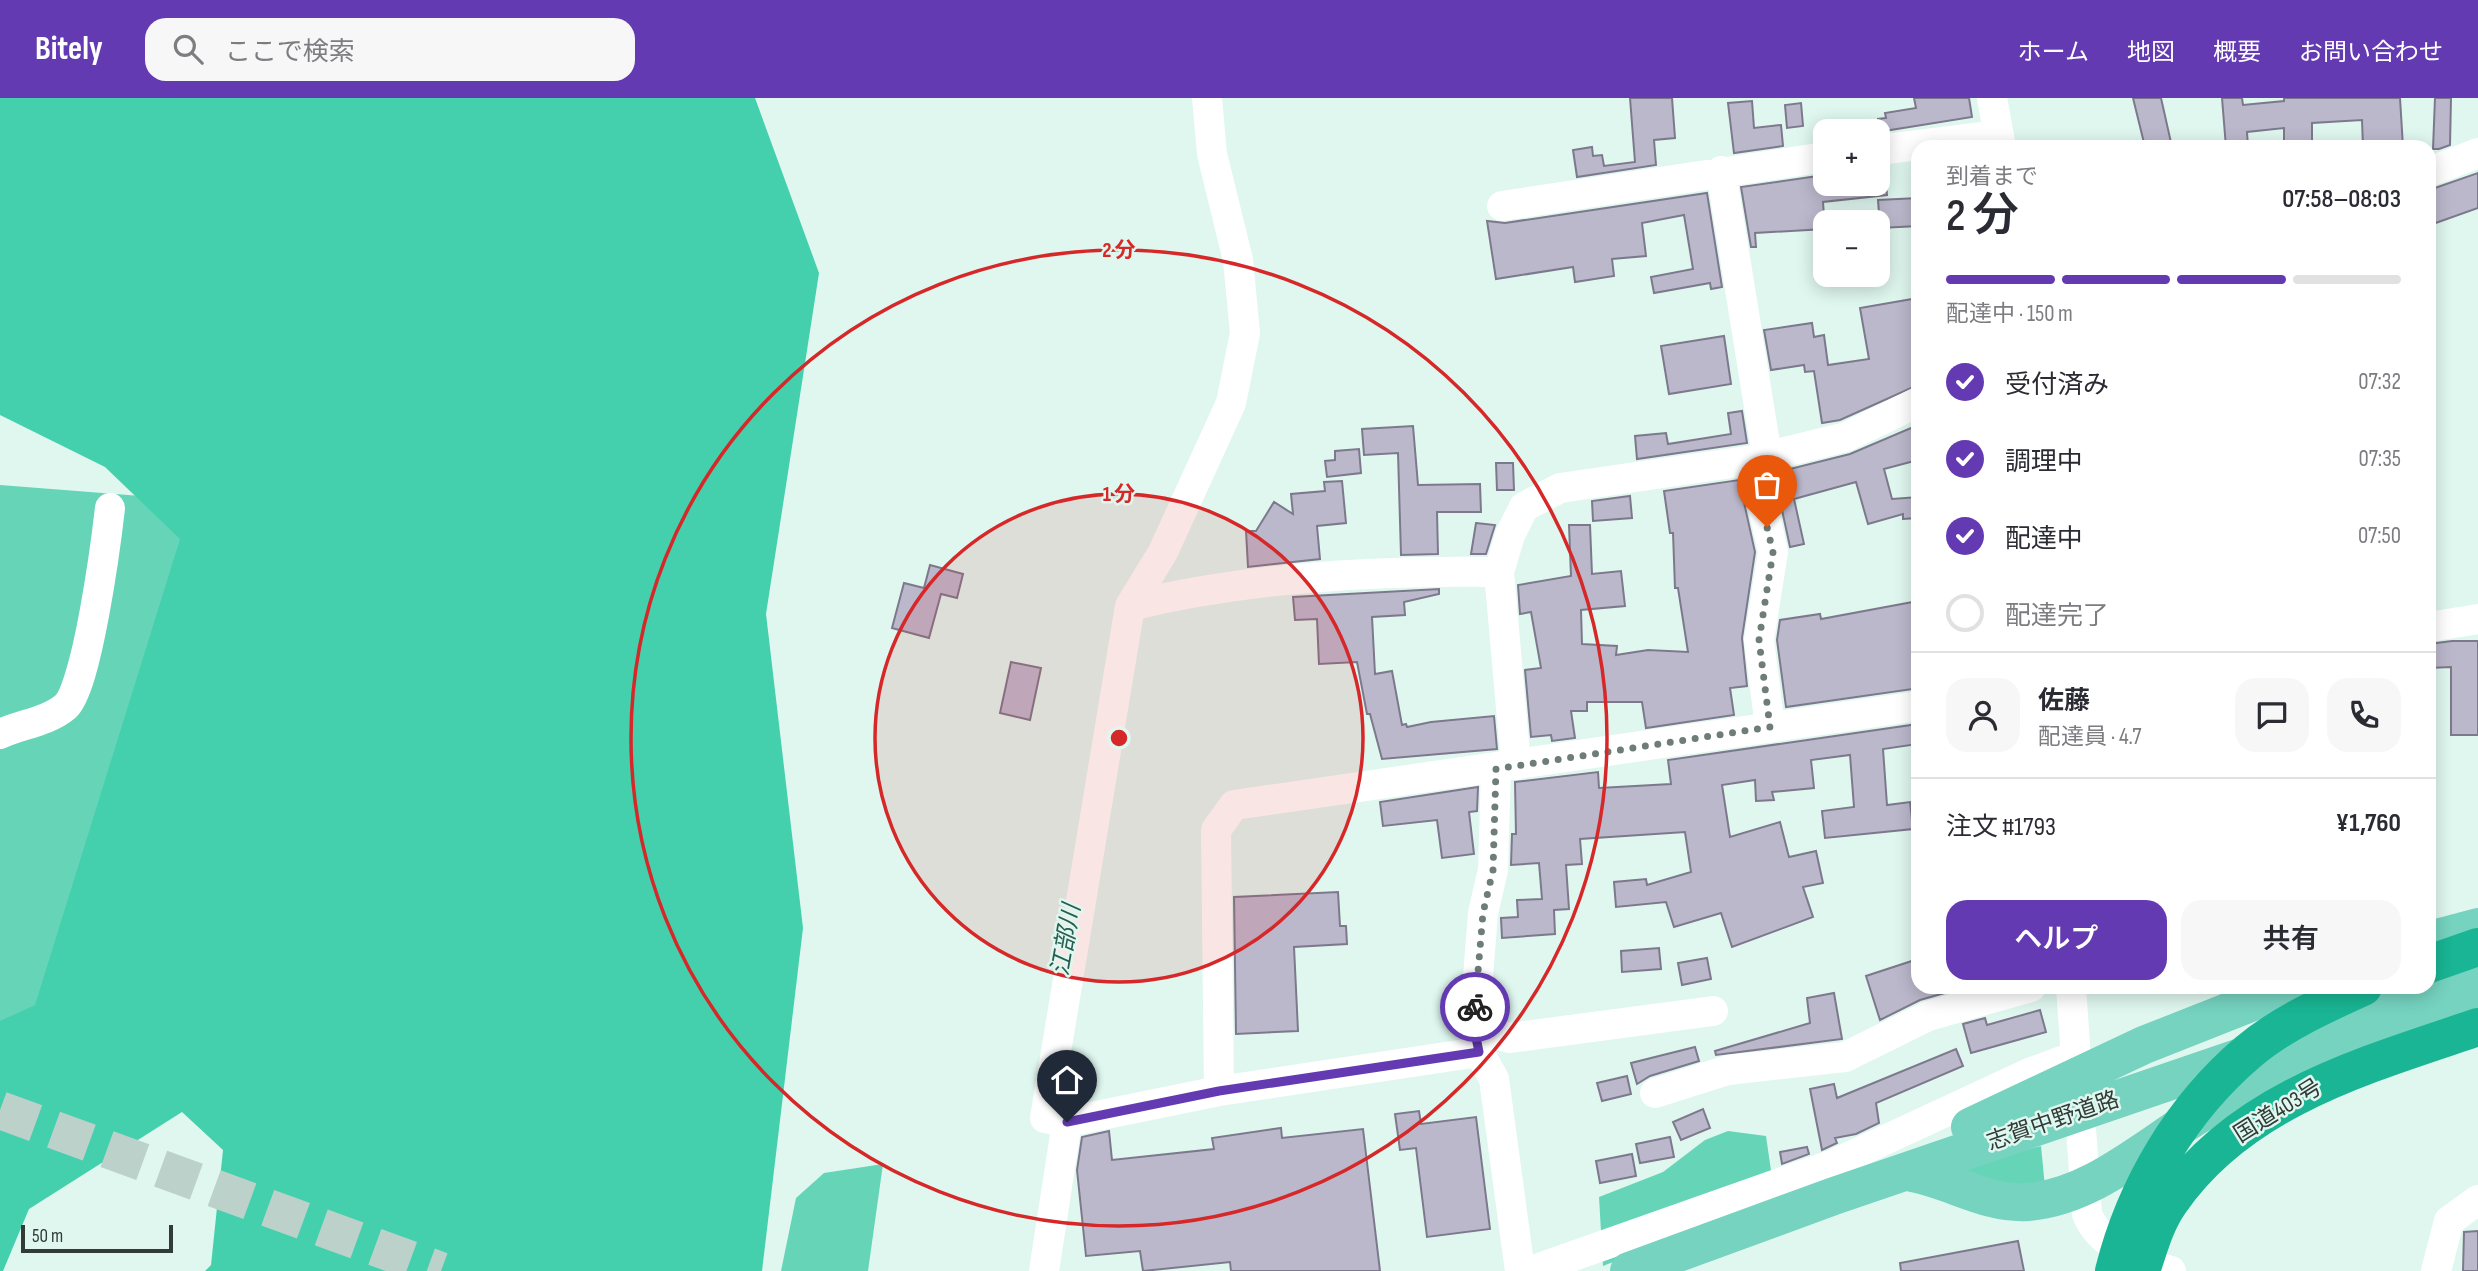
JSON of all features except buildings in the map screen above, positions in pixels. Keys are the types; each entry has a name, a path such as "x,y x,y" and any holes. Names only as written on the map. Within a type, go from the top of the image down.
{"highway":[{"path":"2436,962 2478,947"},
{"path":"2138,1264 2133,1211 2159,1159 2198,1102 2249,1051 2322,1005 2347,994"},
{"name":"国道403号","path":"2138,1264 2168,1204 2189,1177 2257,1119 2324,1082 2478,1027"},
{"path":"2214,1086 2239,1110 2257,1119"}],"main road":[{"path":"2436,938 2478,927"},
{"name":"志賀中野道路","path":"2436,989 2478,976"},
{"path":"1834,1196 2053,1104 2176,1031 2272,994"},
{"name":"志賀中野道路","path":"1629,1271 1905,1172 2053,1104 2418,994"},
{"path":"1905,1172 1925,1174 1988,1198 2027,1202 2060,1194 2115,1168 2226,1099 2352,1049 2478,1006"}],"street":[{"path":"1207,98 1212,154 1238,260 1245,333 1231,403 1163,552 1130,606 1045,1118 1067,1122 1476,1040 1510,1038 1713,1011"},
{"path":"1992,98 2000,140"},
{"path":"1890,149 1911,148"},
{"path":"2436,169 2478,153"},
{"path":"1502,206 1813,159"},
{"path":"1721,171 1773,552 1759,640 1770,727"},
{"path":"1520,1271 1494,1079 1476,1040 1483,913 1493,870 1506,767 1499,572 1510,535 1524,507 1560,488 1760,458 1846,437 1911,405"},
{"path":"0,734 42,720 66,707 70,701 83,664 110,508"},
{"path":"1130,606 1180,594 1397,570 1499,572"},
{"path":"2436,626 2478,619"},
{"path":"1219,1091 1216,830 1234,805 1911,707"},
{"path":"1655,1093 1728,1070 1845,1056 1927,1016 2006,994"},
{"path":"2071,994 2084,1205 2091,1225 2138,1264"},
{"path":"1531,1271 1831,1166 2029,1073 2075,1056"},
{"path":"1044,1271 1067,1122"},
{"path":"2436,1271 2449,1221 2478,1200"}],"green space":[{"path":"0,98 755,98 819,273 766,614 803,928 762,1271 205,1271 211,1265 223,1150 182,1112 29,1209 3,1271 0,1271 0,1021 35,1005 180,539 105,467 0,415"},
{"path":"0,485 205,501 0,1144"},
{"path":"1728,1131 1766,1136 1775,1198 1603,1266 1599,1197 1663,1172 1705,1140"},
{"path":"2041,1146 2045,1187 2029,1190 1949,1169"},
{"path":"883,1164 868,1271 781,1271 796,1198 824,1173"}],"tunnel":[{"path":"0,1110 441,1271"}],"way so far":[{"path":"1475,1007 1483,913 1493,870 1496,769 1770,727 1759,640 1773,552 1767,527"}],"route":[{"path":"1067,1122 1219,1091 1479,1052 1474,1028 1475,1007"}],"water label":[{"name":"江部川","path":"1066,940"}]}
